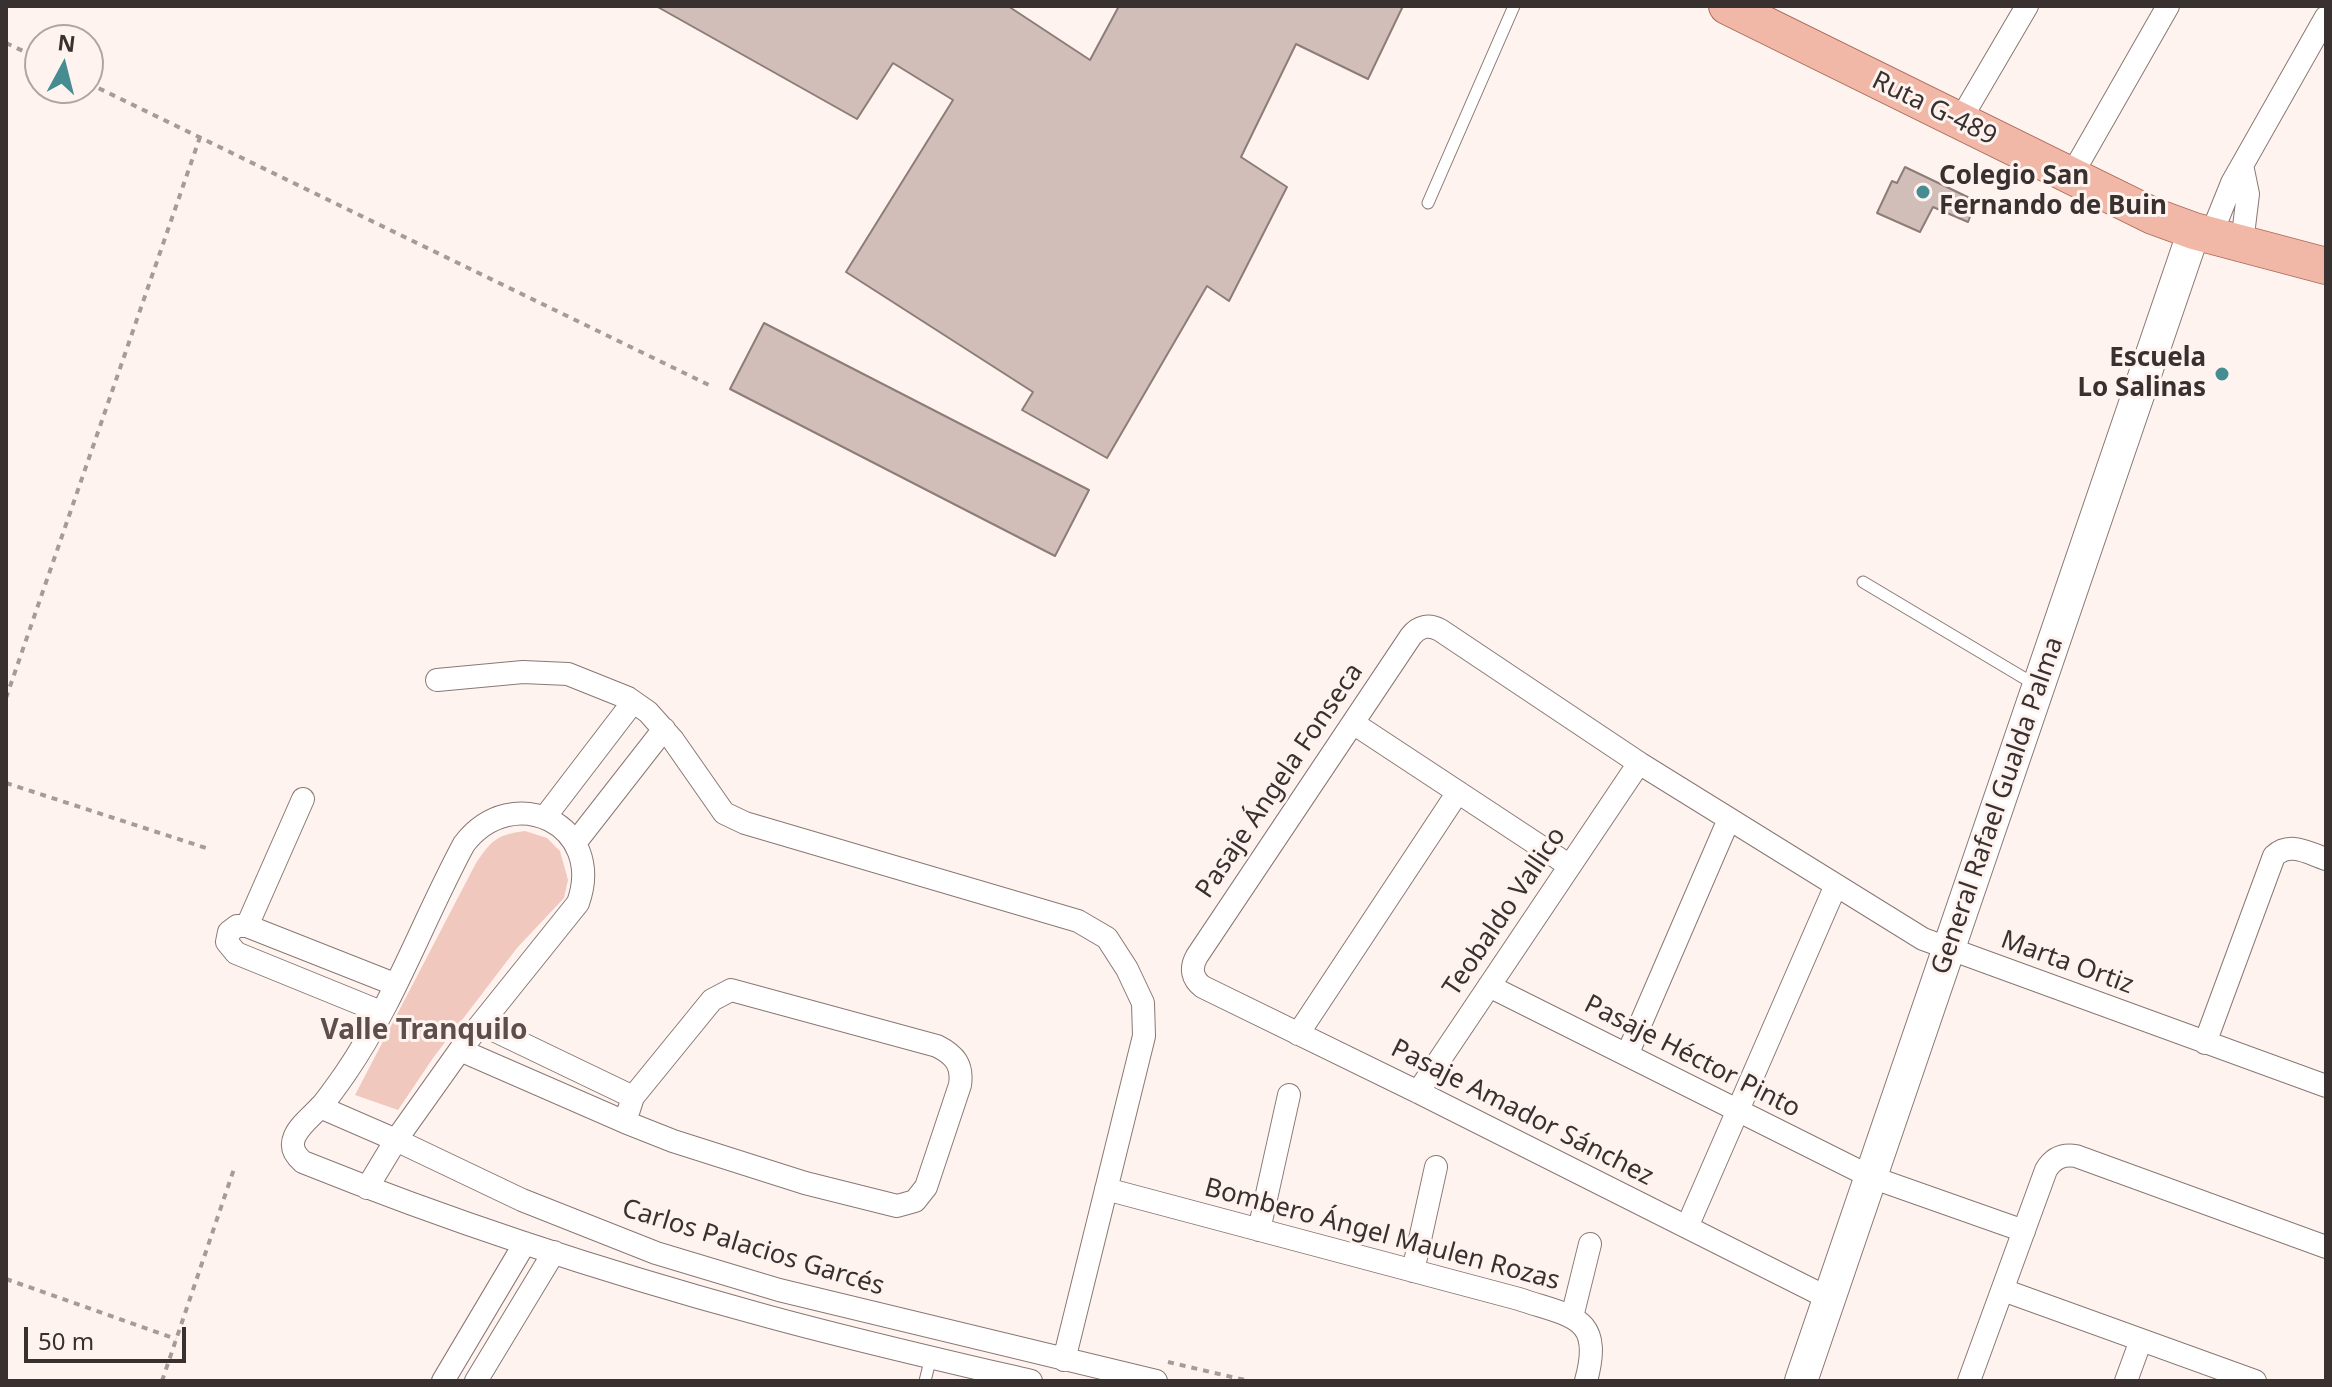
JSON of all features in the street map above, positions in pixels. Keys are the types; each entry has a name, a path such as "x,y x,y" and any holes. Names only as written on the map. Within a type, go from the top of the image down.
{"main road":[{"name":"Ruta G-489","path":"1727,6 2153,216 2326,266"},
{"name":"General Rafael Gualda Palma","path":"1801,1381 1947,949 2040,687 2215,236"}],"street":[{"path":"1959,122 2027,6"},
{"path":"2071,176 2168,6"},
{"path":"2215,236 2242,165 2326,17"},
{"path":"2215,236 2248,194 2242,165"},
{"name":"Pasaje Ángela Fonseca","path":"1193,973 1197,956 1411,636 1424,627"},
{"name":"Marta Ortiz","path":"1424,627 1440,630 1639,763 1923,939 2326,1086"},
{"path":"437,680 523,672 568,674 633,702 648,712 664,729 724,813 1078,921 1107,938 1127,969 1143,1003 1144,1036 1064,1360"},
{"path":"545,817 633,702"},
{"path":"1353,723 1570,866"},
{"path":"575,843 664,729"},
{"name":"Teobaldo Vallico","path":"1418,1092 1639,763"},
{"path":"1298,1034 1458,792"},
{"path":"247,926 303,799"},
{"path":"367,1188 396,1140 460,1050 578,903 584,867 575,843 565,831 545,817 529,813 506,814 481,825 471,835 459,853 357,1056 320,1107 296,1132 293,1145 298,1158 367,1188 525,1243 721,1304 1031,1381"},
{"path":"1627,1055 1729,819"},
{"path":"2205,1043 2274,856 2282,849 2292,848 2326,859"},
{"path":"1687,1227 1836,885"},
{"path":"381,1012 236,953 227,942 229,932 237,926 247,926 394,984"},
{"name":"Pasaje Amador Sánchez","path":"1193,973 1203,987 1830,1299"},
{"name":"Pasaje Héctor Pinto","path":"1489,986 1871,1177 2024,1231"},
{"path":"460,1050 625,1122 673,1141 877,1203 905,1205 915,1201 926,1187 961,1074 954,1057 937,1046 731,990 712,1000 633,1097 625,1122"},
{"path":"481,1024 633,1097"},
{"path":"1259,1230 1289,1095"},
{"name":"Carlos Palacios Garcés","path":"320,1107 522,1200 668,1257 794,1294 1064,1360 1149,1375"},
{"path":"1969,1381 2046,1170 2058,1157 2076,1156 2326,1247"},
{"path":"1413,1271 1436,1167"},
{"name":"Bombero Ángel Maulen Rozas","path":"1106,1189 1519,1299 1572,1317 1589,1331 1591,1361 1586,1381"},
{"path":"443,1381 525,1243"},
{"path":"1572,1317 1590,1244"},
{"path":"476,1381 554,1252"},
{"path":"2003,1290 2255,1381"},
{"path":"2126,1381 2141,1340"}],"lane":[{"path":"1428,203 1514,6"},
{"path":"1863,582 2040,687"},
{"path":"925,1381 931,1357"}],"path":[{"path":"104,91 713,387"},
{"path":"6,698 200,137"},
{"path":"6,783 209,849"},
{"path":"162,1381 235,1166"},
{"path":"6,1279 176,1339"},
{"path":"1149,1375 1249,1381"}],"shaded area":[{"path":"525,831 547,838 560,851 568,880 564,898 517,948 433,1058 398,1110 355,1095 476,863 496,840 507,834"}],"building":[{"path":"656,6 1008,6 1090,60 1119,6 1403,6 1368,79 1296,44 1241,157 1287,187 1229,301 1207,286 1107,458 1022,410 1033,392 846,272 953,100 893,63 857,119"},
{"name":"Colegio San Fernando de Buin","path":"1905,167 1976,201 1968,222 1933,207 1920,232 1877,213 1892,181 1897,183"},
{"path":"764,323 1089,490 1055,556 730,389"}],"place":[{"name":"Colegio San Fernando de Buin","path":"1923,192"},
{"name":"Escuela Lo Salinas","path":"2222,374"}],"district":[{"name":"Valle Tranquilo","path":"424,1031"}]}
